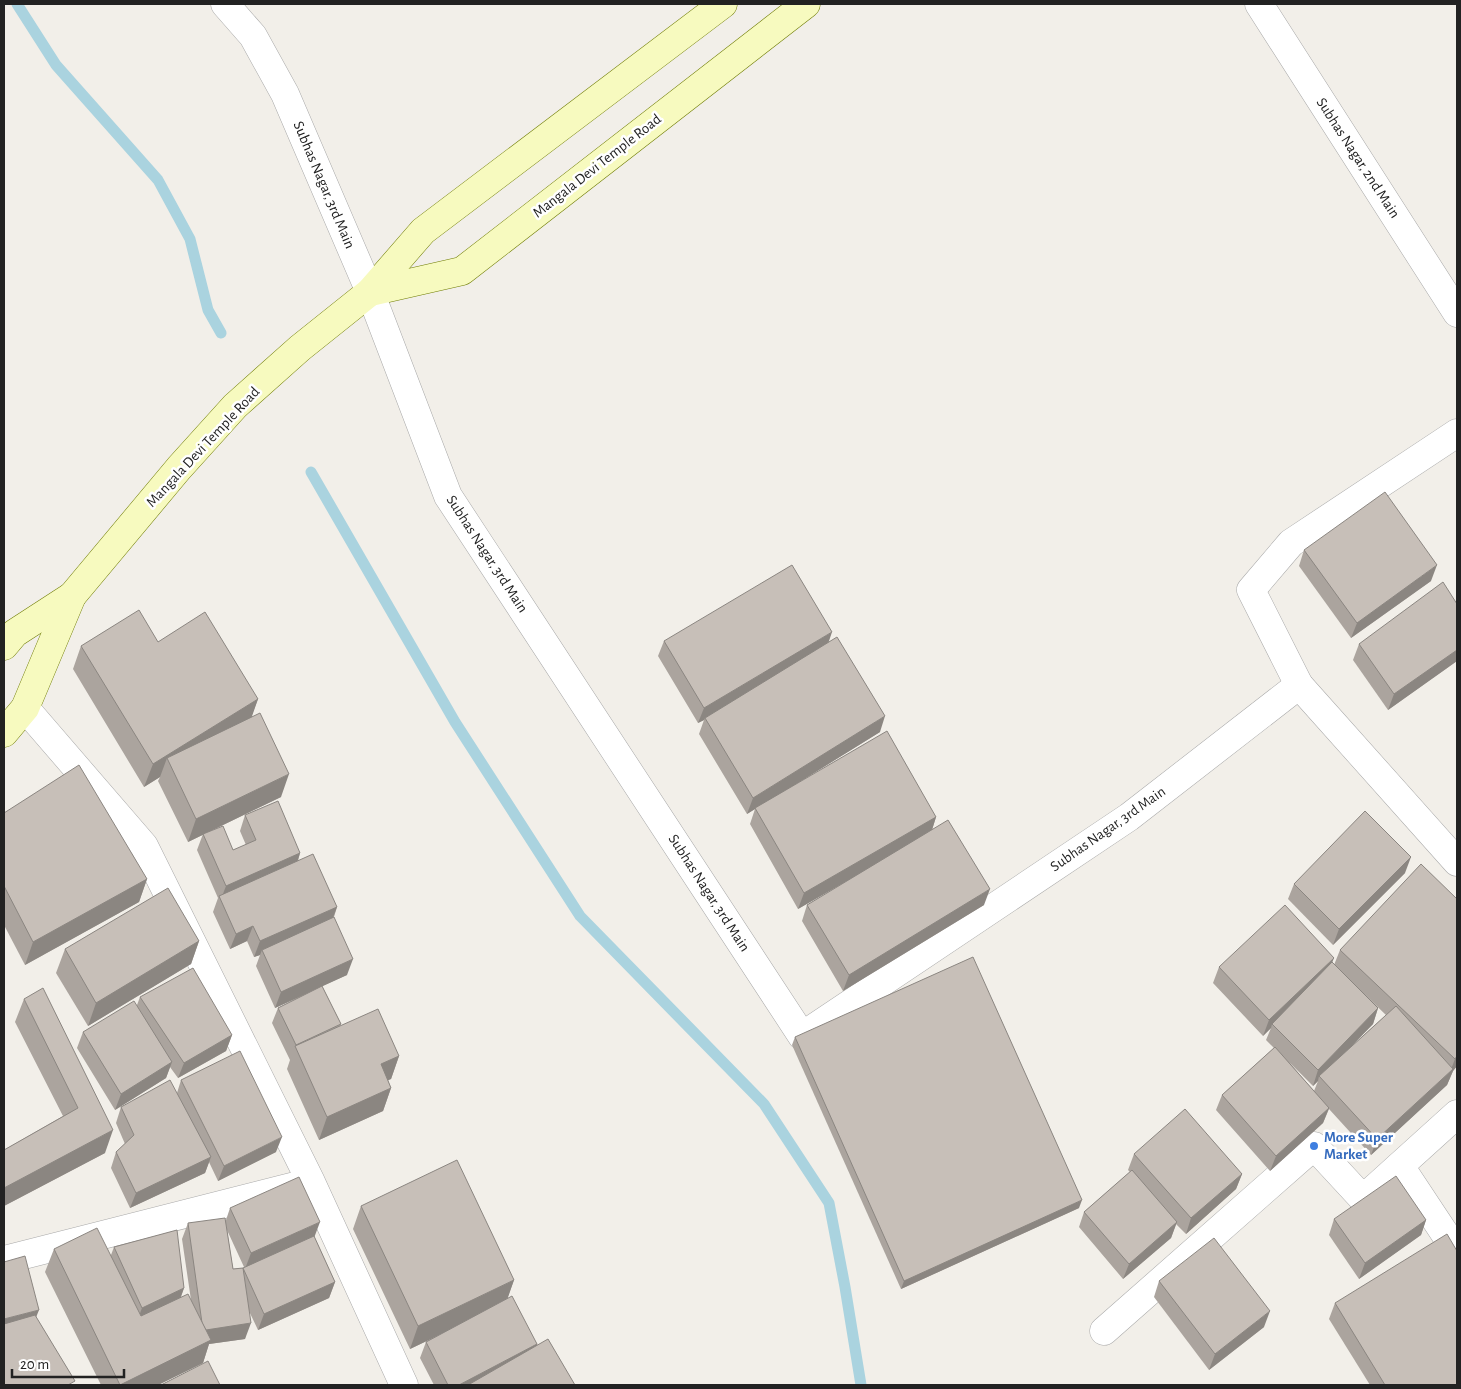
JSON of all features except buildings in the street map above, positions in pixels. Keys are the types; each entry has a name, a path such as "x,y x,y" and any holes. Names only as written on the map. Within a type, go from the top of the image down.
{"main road":[{"name":"Mangala Devi Temple Road","path":"4,646 15,633 72,596 179,468 235,406 300,348 370,292 423,231 723,4"},
{"name":"Mangala Devi Temple Road","path":"370,292 462,271 806,4"},
{"name":"Mangala Devi Temple Road","path":"4,733 25,708 72,596"}],"street":[{"name":"Subhas Nagar, 3rd Main","path":"225,4 253,36 285,94 370,292 448,496 802,1036 1129,817 1299,685"},
{"name":"Subhas Nagar, 2nd Main","path":"1259,4 1457,313"},
{"path":"1457,433 1291,544 1251,590 1299,685 1457,862"},
{"path":"25,708 144,846 311,1182 404,1385"},
{"path":"1104,1331 1314,1146 1363,1199 1457,1114"},
{"path":"1400,1166 1457,1252"},
{"path":"4,1260 311,1182"}],"waterway":[{"path":"17,4 56,65 158,180 190,239 208,310 221,333"},
{"path":"311,472 455,722 580,916 764,1104 829,1203 861,1385"}],"place":[{"name":"More Super Market","path":"1314,1146"}]}
